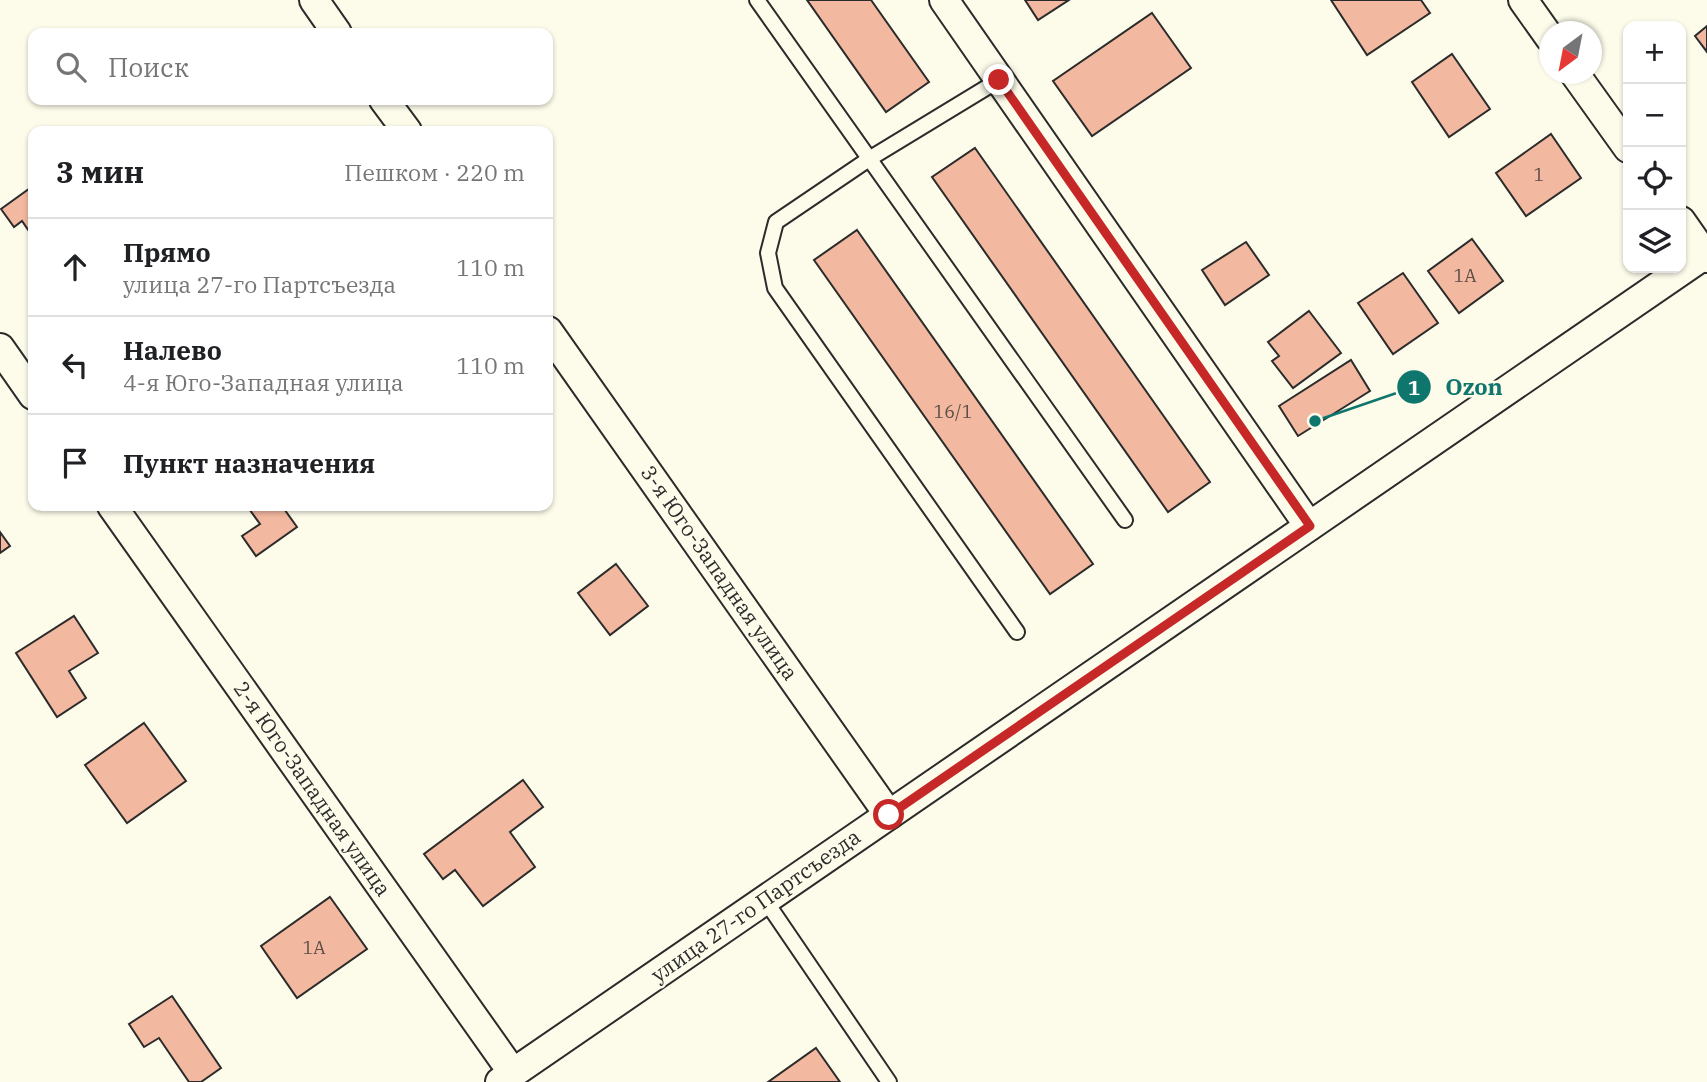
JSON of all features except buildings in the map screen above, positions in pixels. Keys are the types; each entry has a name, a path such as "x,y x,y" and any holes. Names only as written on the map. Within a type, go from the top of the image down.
{"street":[{"path":"314,0 334,28"},
{"path":"944,0 1310,526"},
{"path":"1522,0 1539,24"},
{"path":"1582,84 1627,147"},
{"path":"388,105 403,126"},
{"path":"1686,228 1706,255"},
{"name":"улица 27-го Партсъезда","path":"507,1078 1706,255"},
{"name":"3-я Юго-Западная улица","path":"553,338 889,815"},
{"path":"0,348 28,388"},
{"name":"2-я Юго-Западная улица","path":"115,511 507,1078"}],"lane":[{"path":"757,0 1125,520"},
{"path":"999,80 869,159 776,222 768,253 775,288 1017,632"},
{"path":"765,900 889,1082"}],"place":[{"name":"Ozon","path":"1315,421"}],"route":[{"path":"889,815 1310,526 999,80"}]}
